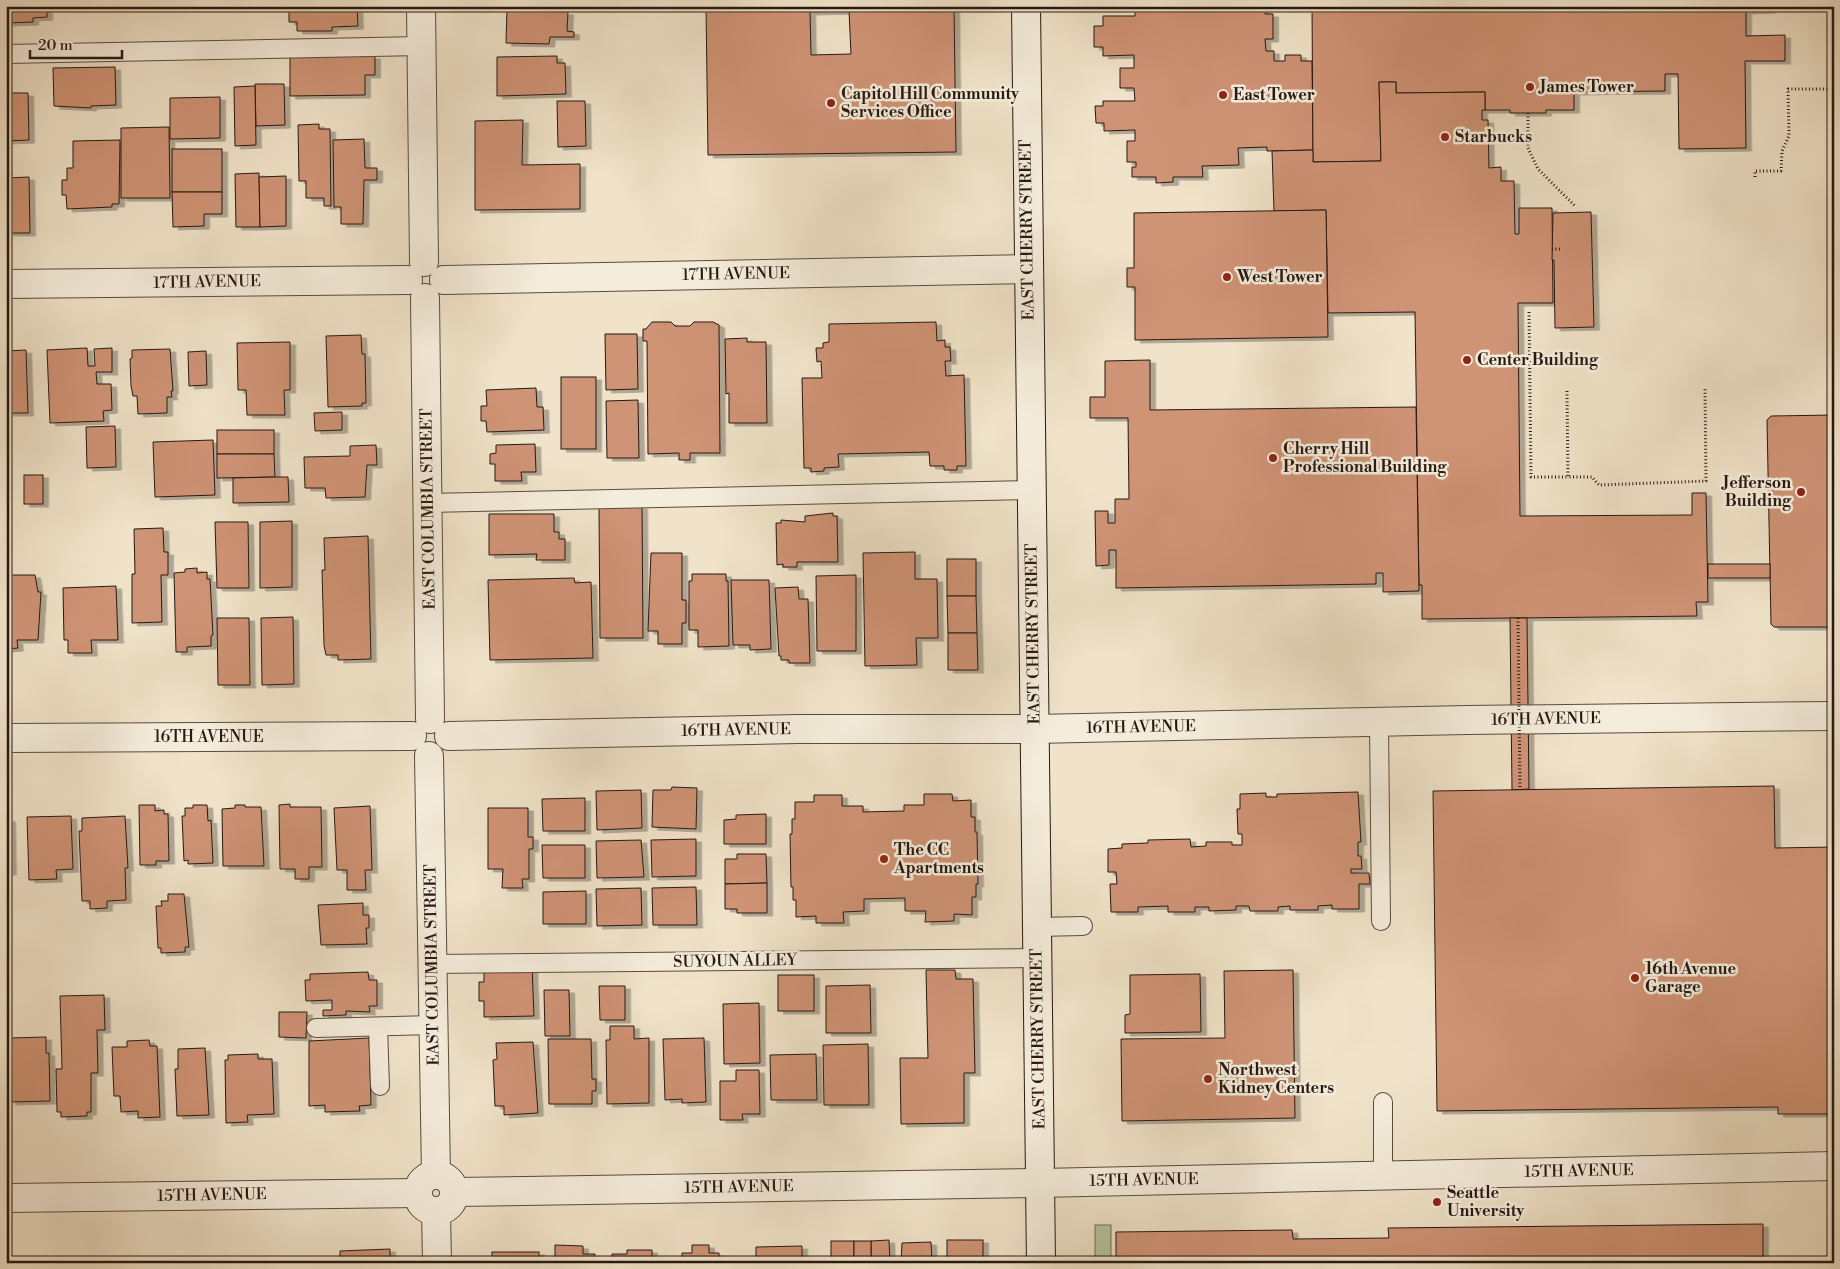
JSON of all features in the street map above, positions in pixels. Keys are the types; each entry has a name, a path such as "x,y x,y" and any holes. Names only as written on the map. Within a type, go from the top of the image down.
{"street":[{"name":"EAST COLUMBIA STREET","path":"421,6 437,1263"},
{"name":"EAST CHERRY STREET","path":"1026,6 1041,1263"},
{"name":"17TH AVENUE","path":"6,284 425,280 1028,269"},
{"name":"16TH AVENUE","path":"6,738 430,737 798,729 1034,729 1834,716"},
{"name":"15TH AVENUE","path":"6,1198 1040,1183 1834,1166"}],"lane":[{"path":"6,54 422,46"},
{"path":"428,503 1031,490"},
{"path":"1379,722 1381,921"},
{"path":"1036,927 1083,926"},
{"name":"SUYOUN ALLEY","path":"432,964 1037,958"},
{"path":"316,1028 434,1025"},
{"path":"378,1027 380,1086"},
{"path":"1383,1102 1383,1175"}],"path":[{"path":"1755,177 1755,171 1781,171 1782,151 1788,136 1788,89 1834,89"},
{"path":"1528,113 1528,148 1538,169 1576,207"},
{"path":"1552,249 1562,249"},
{"path":"1529,312 1531,477 1592,477 1599,484 1706,481 1705,389"},
{"path":"1567,391 1568,477"},
{"path":"1518,618 1520,789"}],"green space":[{"path":"1095,1225 1111,1225 1111,1263 1095,1263"}],"building":[{"path":"6,6 47,6 47,17 33,18 33,22 6,23"},
{"path":"289,6 357,6 358,26 332,27 332,31 297,31 297,22 289,22"},
{"name":"Capitol Hill Community Services Office","path":"706,6 954,6 956,152 708,155","holes":["849,11 851,54 811,55 810,12"]},
{"name":"East Tower","path":"1135,6 1265,6 1265,14 1273,14 1273,39 1265,39 1266,51 1274,51 1274,61 1285,61 1285,55 1301,55 1301,61 1312,61 1313,150 1267,151 1267,147 1238,148 1239,165 1202,166 1203,177 1173,177 1173,182 1156,183 1156,177 1132,177 1132,167 1136,167 1136,162 1127,162 1127,141 1135,141 1135,130 1104,131 1104,123 1096,123 1095,106 1103,106 1103,101 1135,101 1134,88 1120,88 1120,68 1134,68 1134,55 1103,56 1103,47 1094,47 1094,26 1103,26 1103,16 1135,16"},
{"name":"James Tower","path":"1312,6 1770,6 1770,10 1746,11 1746,36 1785,35 1785,61 1745,61 1746,148 1679,149 1678,74 1665,74 1665,91 1574,92 1574,110 1546,110 1546,113 1510,113 1510,110 1485,110 1485,92 1396,93 1396,82 1379,82 1381,161 1313,162"},
{"path":"507,7 555,8 555,12 568,12 567,31 574,32 574,37 550,37 549,44 506,43"},
{"path":"290,55 375,56 375,75 365,75 365,95 290,96"},
{"path":"557,56 557,63 565,63 566,94 497,96 497,57"},
{"path":"115,67 116,105 91,106 91,108 54,106 53,68"},
{"name":"Center Building","path":"1379,82 1396,82 1396,93 1485,92 1485,110 1482,110 1482,120 1488,120 1489,168 1501,167 1501,181 1514,181 1515,234 1519,234 1519,208 1552,208 1553,303 1518,303 1520,516 1692,515 1692,493 1706,493 1708,602 1696,602 1697,616 1422,619 1422,585 1419,585 1415,312 1328,313 1326,210 1274,211 1272,151 1313,150 1313,162 1381,161"},
{"path":"255,84 284,84 285,125 256,126"},
{"path":"255,86 256,145 235,146 234,87"},
{"path":"6,93 28,93 29,140 6,141"},
{"path":"220,97 220,138 170,139 170,98"},
{"path":"557,101 585,101 586,146 558,147"},
{"path":"523,120 522,165 580,164 580,209 475,210 475,121"},
{"path":"319,124 319,129 330,129 331,206 324,206 324,198 306,198 306,181 299,181 298,125"},
{"path":"169,127 170,198 121,198 121,128"},
{"path":"364,139 365,168 377,168 377,180 364,180 363,224 341,224 341,207 334,207 333,140"},
{"path":"120,140 119,204 112,204 112,207 67,209 66,195 62,195 62,180 67,180 67,168 73,168 73,141"},
{"path":"172,149 222,149 222,192 172,192"},
{"path":"6,166 8,223 6,223"},
{"path":"259,173 260,227 236,227 235,174"},
{"path":"286,176 286,226 260,227 259,177"},
{"path":"29,177 30,233 8,233 7,178"},
{"path":"172,192 222,192 222,214 204,214 204,226 173,227"},
{"name":"West Tower","path":"1326,210 1328,337 1135,340 1135,287 1127,287 1127,268 1134,268 1134,213"},
{"path":"1591,212 1594,327 1555,328 1554,260 1552,260 1553,213"},
{"path":"652,322 671,322 675,326 690,326 694,322 713,322 719,325 720,453 690,453 690,460 679,460 679,453 648,454 647,341 643,341 643,329 646,329"},
{"path":"936,322 937,341 945,340 945,347 950,347 951,361 945,361 946,376 964,375 966,466 957,466 957,470 944,470 944,466 930,466 929,452 838,454 839,467 824,468 824,471 811,472 811,468 804,468 802,378 822,378 821,361 817,362 816,348 823,348 823,343 829,342 829,324"},
{"path":"605,334 637,334 638,389 606,390"},
{"path":"361,335 362,354 365,354 366,403 362,403 362,406 328,407 326,336"},
{"path":"747,338 747,342 766,342 767,423 729,423 729,393 726,394 725,339"},
{"path":"290,342 290,390 284,390 285,415 247,415 246,390 238,390 237,343"},
{"path":"6,346 7,351 26,350 28,413 6,413"},
{"path":"87,348 88,366 95,366 94,349 112,348 112,372 96,372 97,384 111,384 112,410 103,411 104,421 50,423 47,350"},
{"path":"170,349 173,391 171,391 172,397 167,397 167,413 138,414 137,396 133,396 131,386 130,359 132,358 132,350"},
{"path":"206,351 207,385 189,386 188,352"},
{"name":"Cherry Hill Professional Building","path":"1150,360 1150,410 1416,407 1419,591 1383,592 1383,573 1376,573 1376,584 1116,588 1116,550 1109,550 1109,565 1096,566 1095,511 1108,511 1108,523 1115,523 1115,499 1129,499 1128,418 1090,418 1090,397 1105,397 1105,361"},
{"path":"561,377 596,377 596,449 561,449"},
{"path":"536,388 537,407 543,407 544,430 487,432 486,421 481,421 481,406 487,406 486,390"},
{"path":"638,400 639,458 607,458 606,401"},
{"path":"342,412 342,430 315,431 314,413"},
{"name":"Jefferson Building","path":"1834,415 1834,627 1774,627 1771,624 1767,420 1771,416"},
{"path":"115,426 116,467 87,468 86,427"},
{"path":"217,430 274,430 274,454 217,454"},
{"path":"213,440 215,495 155,497 153,442"},
{"path":"535,444 536,472 521,472 522,481 495,481 495,464 490,464 490,454 496,453 496,445"},
{"path":"376,445 377,465 367,465 365,497 326,498 325,488 305,488 304,457 350,456 350,446"},
{"path":"217,454 274,454 275,477 217,478"},
{"path":"24,475 43,475 43,504 24,504"},
{"path":"288,477 289,502 233,503 233,478"},
{"path":"642,506 643,638 600,638 599,507"},
{"path":"833,513 833,516 837,516 838,562 797,562 797,567 783,567 783,564 777,565 776,523 781,523 781,520 805,522 805,516"},
{"path":"489,514 554,514 554,532 559,532 559,539 565,539 565,560 536,560 537,554 489,555"},
{"path":"292,521 292,587 260,588 260,522"},
{"path":"215,522 248,522 249,588 217,588"},
{"path":"163,528 164,552 168,552 168,575 161,575 162,622 132,623 132,574 135,574 134,529"},
{"path":"368,536 371,659 338,660 338,655 326,655 324,645 322,570 325,570 324,538"},
{"path":"915,552 915,579 937,579 938,638 916,638 917,665 865,666 863,553"},
{"path":"651,553 682,553 682,600 686,600 686,623 682,623 682,644 658,644 658,631 648,631"},
{"path":"947,559 976,559 976,596 947,596"},
{"path":"1708,564 1770,564 1770,578 1708,578"},
{"path":"197,568 197,573 207,572 207,579 210,579 213,635 211,636 211,646 187,647 187,652 176,652 174,573 185,572 185,569"},
{"path":"692,574 726,574 726,581 728,581 729,646 698,647 698,630 689,630 689,581 692,581"},
{"path":"6,575 35,575 38,592 41,592 38,640 17,640 18,648 6,649"},
{"path":"856,575 856,651 817,651 816,576"},
{"path":"574,578 575,583 591,582 593,658 490,660 488,580"},
{"path":"731,580 769,580 771,649 750,650 750,645 733,645"},
{"path":"116,586 118,640 91,640 92,653 68,653 68,640 64,640 63,588"},
{"path":"798,587 799,599 808,599 810,663 789,663 789,660 781,660 781,656 779,656 775,588"},
{"path":"947,596 976,596 977,633 948,633"},
{"path":"293,617 294,684 262,685 261,618"},
{"path":"217,618 249,618 250,685 218,685"},
{"path":"1510,618 1527,618 1529,789 1512,790"},
{"path":"948,633 977,633 978,670 948,670"},
{"name":"16th Avenue Garage","path":"1774,786 1775,848 1834,847 1834,1114 1778,1114 1778,1107 1437,1111 1433,791"},
{"path":"672,787 697,788 696,829 652,827 653,790 671,790"},
{"path":"641,790 642,828 597,830 596,791"},
{"path":"1358,792 1361,842 1358,842 1358,856 1361,856 1362,869 1351,869 1351,873 1369,873 1370,884 1359,884 1359,909 1332,909 1332,905 1318,906 1318,910 1290,910 1290,906 1278,907 1278,911 1250,911 1249,906 1236,906 1236,910 1209,911 1209,907 1195,907 1195,912 1168,912 1168,906 1138,907 1138,912 1111,912 1110,884 1117,884 1116,872 1108,872 1108,849 1122,848 1122,844 1148,843 1148,840 1190,839 1191,847 1206,846 1206,842 1232,842 1232,845 1242,845 1242,834 1238,834 1237,809 1240,809 1240,794 1266,793 1266,797 1277,797 1277,794"},
{"name":"The CC Apartments","path":"924,794 952,794 953,801 971,800 971,817 975,817 975,832 977,832 978,884 976,884 976,897 972,897 972,915 954,914 954,921 925,922 926,911 905,911 905,898 864,899 864,911 843,912 844,923 816,923 816,916 796,917 796,900 793,900 793,887 791,887 790,834 792,834 792,819 795,819 795,802 814,802 814,795 842,795 842,806 863,806 863,812 904,811 904,805 924,805"},
{"path":"585,798 585,831 543,831 542,799"},
{"path":"290,804 290,807 321,807 322,867 309,867 309,879 295,879 295,869 280,869 279,805"},
{"path":"139,805 155,805 155,811 164,810 164,814 168,814 169,861 156,861 156,865 140,865"},
{"path":"193,805 207,805 208,821 211,820 213,863 188,864 188,860 184,861 182,816 185,816 185,808 193,808"},
{"path":"235,805 261,807 264,866 223,866 222,809 235,808"},
{"path":"370,806 372,870 365,870 366,890 347,890 347,870 337,870 334,808"},
{"path":"488,808 528,808 528,837 533,837 533,849 529,849 529,879 522,879 523,888 502,888 503,869 488,869"},
{"path":"766,814 766,844 724,844 724,820 736,819 736,815"},
{"path":"71,816 73,869 56,870 57,879 29,880 27,817"},
{"path":"125,816 128,868 125,868 126,900 107,901 107,908 90,909 90,901 82,901 79,831 82,831 82,818"},
{"path":"6,819 10,819 11,872 6,872"},
{"path":"696,839 696,876 652,877 651,840"},
{"path":"641,840 644,877 597,878 596,841"},
{"path":"542,845 585,845 585,878 543,878"},
{"path":"737,854 766,854 767,883 725,884 725,859 737,859"},
{"path":"767,883 767,913 737,913 737,909 725,909 725,884"},
{"path":"696,887 697,925 653,925 652,888"},
{"path":"641,888 642,925 597,926 596,889"},
{"path":"586,891 586,924 543,924 543,892"},
{"path":"168,894 184,894 189,947 185,947 185,952 161,953 161,948 158,948 156,906 162,906 161,901 168,901"},
{"path":"363,903 363,915 369,915 369,928 366,928 367,944 321,945 318,905"},
{"path":"532,965 534,1016 484,1017 484,1001 479,1001 479,982 484,982 484,966"},
{"path":"926,970 955,970 956,979 973,979 975,1073 964,1073 964,1123 901,1124 900,1058 928,1058"},
{"name":"Northwest Kidney Centers","path":"1293,970 1295,1118 1122,1121 1121,1039 1225,1038 1224,971"},
{"path":"368,972 369,980 377,980 377,1006 369,1006 370,1012 346,1011 346,1015 323,1016 323,1010 332,1010 332,1000 306,1001 305,980 310,980 310,974"},
{"path":"1200,974 1201,1032 1125,1033 1125,1015 1130,1014 1130,975"},
{"path":"778,975 814,975 814,1011 778,1011"},
{"path":"870,985 871,1033 826,1033 826,986"},
{"path":"599,986 625,986 625,1020 600,1020"},
{"path":"544,990 569,990 570,1036 545,1036"},
{"path":"104,995 105,1030 97,1030 98,1073 91,1073 91,1112 87,1112 87,1116 61,1117 61,1112 57,1112 56,1069 62,1069 60,996"},
{"path":"759,1003 760,1063 724,1064 723,1004"},
{"path":"279,1012 307,1012 306,1038 279,1037"},
{"path":"610,1026 634,1026 634,1039 649,1038 649,1103 607,1104 606,1040 610,1040"},
{"path":"46,1037 46,1053 49,1053 50,1101 10,1102 9,1038"},
{"path":"369,1038 371,1105 359,1106 360,1111 325,1112 325,1105 309,1106 309,1041"},
{"path":"704,1038 706,1102 682,1103 682,1099 665,1100 663,1039"},
{"path":"548,1039 591,1039 592,1079 596,1079 596,1091 592,1091 592,1104 549,1104"},
{"path":"149,1040 150,1046 157,1046 160,1117 138,1118 138,1111 121,1112 120,1096 114,1096 112,1047 127,1047 127,1041"},
{"path":"533,1042 538,1113 504,1115 504,1106 495,1106 493,1060 497,1059 496,1043"},
{"path":"868,1044 869,1105 824,1105 823,1045"},
{"path":"205,1048 209,1115 177,1116 175,1069 178,1069 178,1049"},
{"path":"258,1054 258,1059 272,1059 274,1114 247,1115 248,1122 226,1123 225,1060 228,1060 228,1055"},
{"path":"816,1054 817,1100 771,1100 770,1055"},
{"path":"736,1070 759,1070 760,1114 742,1114 743,1120 720,1120 720,1081 736,1081"},
{"path":"1763,1224 1763,1257 1743,1257 1743,1263 1116,1263 1116,1232 1292,1230 1293,1239 1389,1238 1388,1228"},
{"path":"889,1240 890,1263 871,1263 871,1241"},
{"path":"947,1240 983,1240 983,1263 947,1263"},
{"path":"831,1241 854,1241 854,1263 831,1263"},
{"path":"854,1241 871,1241 871,1263 854,1263"},
{"path":"931,1242 932,1263 901,1263 902,1243"},
{"path":"555,1245 583,1246 583,1254 595,1254 594,1263 555,1263"},
{"path":"692,1245 709,1245 709,1253 719,1253 719,1263 682,1263 682,1253 692,1253"},
{"path":"802,1246 802,1263 756,1263 756,1247"},
{"path":"390,1249 390,1263 340,1263 340,1251"},
{"path":"627,1250 652,1250 652,1263 612,1263 612,1254 627,1254"},
{"path":"492,1252 539,1252 539,1263 492,1263"}],"place":[{"name":"James Tower","path":"1530,87"},
{"name":"East Tower","path":"1223,95"},
{"name":"Capitol Hill Community Services Office","path":"831,103"},
{"name":"Starbucks","path":"1445,137"},
{"name":"West Tower","path":"1227,277"},
{"name":"Center Building","path":"1467,360"},
{"name":"Cherry Hill Professional Building","path":"1273,458"},
{"name":"Jefferson Building","path":"1801,492"},
{"name":"The CC Apartments","path":"884,859"},
{"name":"16th Avenue Garage","path":"1635,978"},
{"name":"Northwest Kidney Centers","path":"1208,1079"},
{"name":"Seattle University","path":"1437,1202"}]}
